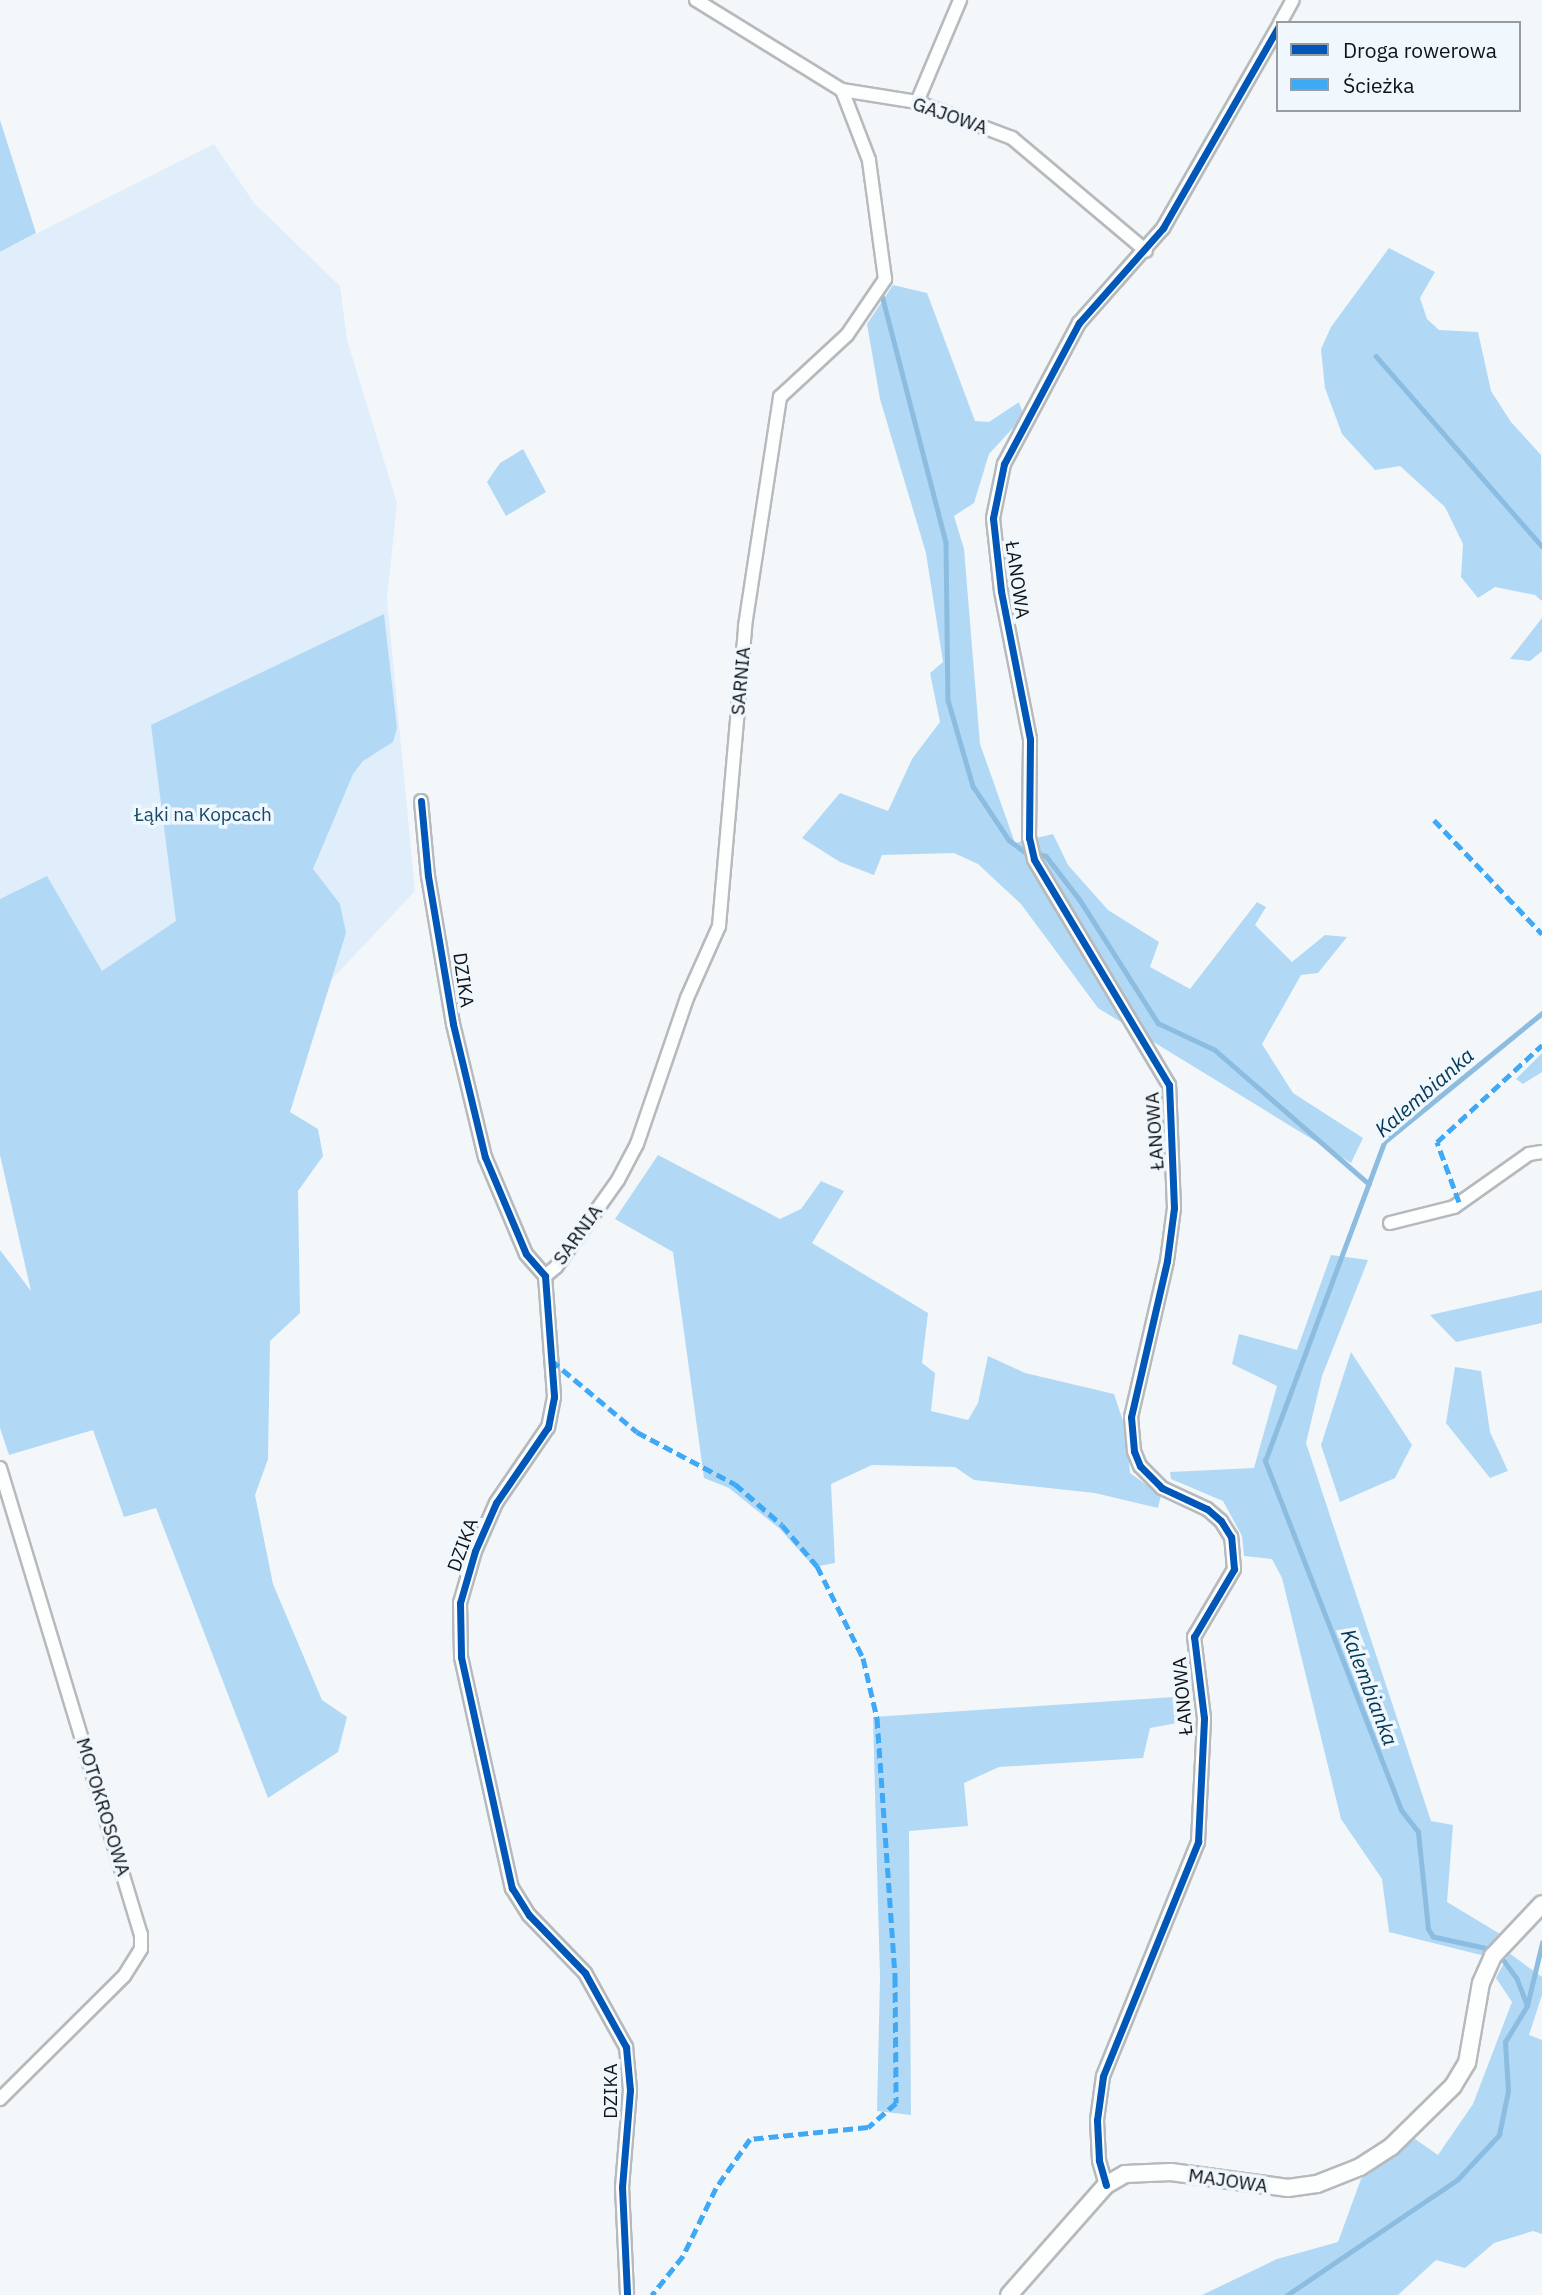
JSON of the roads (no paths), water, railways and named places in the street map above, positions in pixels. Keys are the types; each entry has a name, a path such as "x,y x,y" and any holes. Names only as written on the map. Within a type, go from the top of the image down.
{"street":[{"name":"GAJOWA","path":"696,0 842,90 917,102 1012,138 1146,251"},
{"path":"917,102 960,0"},
{"path":"1281,21 1293,0"},
{"name":"ŁANOWA","path":"1106,2185 1099,2160 1097,2120 1102,2076 1198,1842 1204,1718 1194,1637 1234,1569 1231,1537 1221,1521 1207,1509 1162,1488 1140,1466 1134,1451 1131,1417 1173,1218 1169,1085 1034,859 1029,838 1030,739 1000,591 993,518 1003,464 1079,323 1146,251 1276,30"},
{"name":"SARNIA","path":"545,1276 556,1267 618,1180 637,1144 687,998 719,926 745,626 780,397 847,335 885,279 869,160 842,90"},
{"name":"DZIKA","path":"421,801 428,876 453,1024 485,1157 526,1254 545,1276 554,1397 548,1427 496,1503 475,1551 457,1627 471,1713 512,1888 529,1915 585,1973 626,2047 629,2090 622,2187 627,2295"},
{"path":"1390,1223 1454,1207 1529,1154 1542,1152"},
{"name":"MOTOKROSOWA","path":"0,1468 141,1934 141,1949 124,1976 0,2099"},
{"name":"MAJOWA","path":"1009,2295 1106,2185 1125,2174 1150,2171 1287,2188 1317,2185 1360,2167 1408,2132 1453,2086 1467,2063 1481,1983 1496,1953 1542,1903"}],"waterway":[{"path":"881,291 946,542 948,700 973,786 1009,840 1029,855"},
{"path":"1376,356 1542,546"},
{"path":"1039,854 1046,856 1080,900 1158,1023 1215,1050 1369,1184"},
{"name":"Kalembianka","path":"1493,1950 1433,1937 1428,1929 1418,1832 1401,1810 1265,1461 1384,1142 1542,1013"},
{"path":"1527,2006 1542,1943"},
{"name":"Kalembianka","path":"1287,2295 1457,2180 1499,2135 1508,2091 1505,2042 1527,2006 1516,1978 1500,1956"}],"park label":[{"name":"Łąki na Kopcach","path":"203,815"}]}
